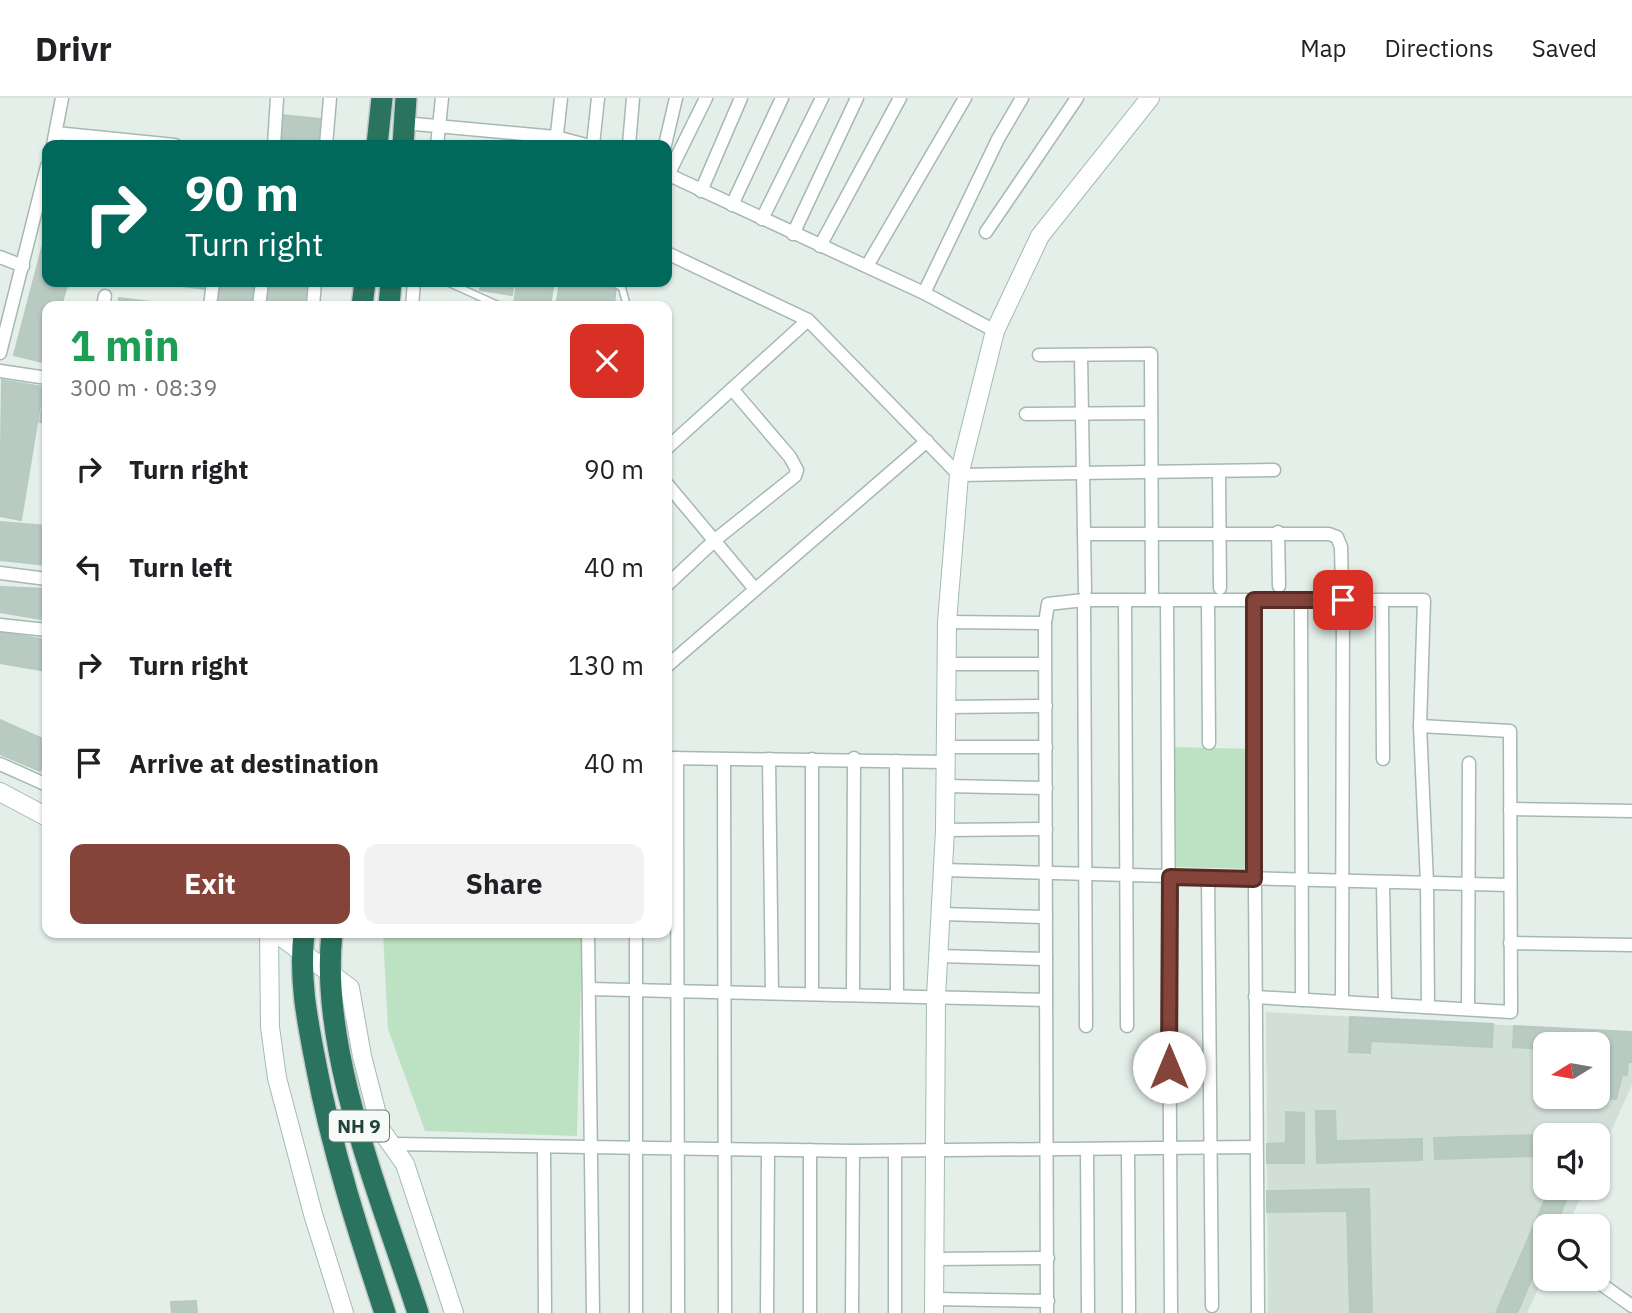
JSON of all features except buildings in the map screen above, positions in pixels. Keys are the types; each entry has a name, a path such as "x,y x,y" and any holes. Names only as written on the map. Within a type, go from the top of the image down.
{"highway":[{"path":"378,140 382,98"},
{"path":"402,140 406,98"},
{"name":"NH 9","path":"329,938 332,1008 345,1079 418,1313"},
{"name":"NH 9","path":"303,941 302,992 326,1115 349,1206 385,1313"},
{"path":"326,1115 356,1117"}],"street":[{"path":"61,98 54,139 74,140"},
{"path":"274,140 277,98"},
{"path":"327,140 331,98"},
{"path":"438,140 442,98"},
{"path":"556,140 561,98"},
{"path":"594,140 598,98"},
{"path":"629,140 633,98"},
{"path":"666,140 677,98"},
{"path":"672,165 706,98"},
{"path":"701,191 741,98"},
{"path":"732,205 782,98"},
{"path":"762,219 822,98"},
{"path":"793,234 857,98"},
{"path":"820,246 900,98"},
{"path":"867,266 965,98"},
{"path":"924,293 998,139 1022,98"},
{"path":"986,232 1077,98"},
{"path":"1150,98 1040,236 995,331 959,475 947,622 945,830 936,997 934,1306 1048,1307 1045,664 1048,604 1084,595 1125,600 1301,600 1343,594 1382,600 1424,600 1420,726 1427,883 1428,1007"},
{"path":"404,123 548,140"},
{"path":"672,177 924,293 995,331"},
{"path":"0,353 42,187"},
{"path":"672,255 808,320 959,475 1219,473 1274,470"},
{"path":"0,257 23,266"},
{"path":"672,443 808,320"},
{"path":"1039,355 1151,354 1152,600"},
{"path":"1081,356 1084,474 1086,1026"},
{"path":"0,371 42,377"},
{"path":"672,580 715,540 795,476 797,470 790,457 732,389"},
{"path":"1026,414 1151,414"},
{"path":"672,662 927,441"},
{"path":"1219,473 1220,588"},
{"path":"672,490 754,588"},
{"path":"1084,534 1278,532 1329,534 1336,537 1341,547 1343,594 1342,1002"},
{"path":"1278,532 1279,586"},
{"path":"0,573 42,578"},
{"path":"1125,600 1127,1026"},
{"path":"1167,600 1171,1313"},
{"path":"1208,600 1209,743"},
{"path":"1254,600 1258,1313"},
{"path":"1301,600 1302,1000"},
{"path":"1382,600 1383,759"},
{"path":"947,622 1045,623"},
{"path":"0,625 42,629"},
{"path":"947,664 1045,664"},
{"path":"946,707 1046,706"},
{"path":"1255,997 1511,1012 1510,731 1420,726"},
{"path":"678,1313 679,991 672,758 854,758 896,761 945,754 1046,747"},
{"path":"853,995 854,758"},
{"path":"724,759 725,1313"},
{"path":"769,759 772,993"},
{"path":"812,759 812,994"},
{"path":"896,761 897,996"},
{"path":"1468,1009 1469,763"},
{"path":"0,764 42,783"},
{"path":"945,786 1046,788"},
{"path":"0,792 42,814"},
{"path":"1510,808 1632,811"},
{"path":"945,830 1046,829"},
{"path":"943,870 1510,885"},
{"path":"1208,877 1212,1306"},
{"path":"1383,882 1385,1004"},
{"path":"942,914 1046,917"},
{"path":"269,938 270,1027 277,1078 313,1214 344,1313"},
{"path":"589,938 593,1313"},
{"path":"636,938 636,1313"},
{"path":"303,941 330,975 350,988 362,1056 381,1130"},
{"path":"1510,943 1632,945"},
{"path":"939,956 1046,959"},
{"path":"589,989 1046,1000"},
{"path":"356,1117 381,1130 405,1164 454,1313"},
{"path":"393,1144 853,1152 1255,1147"},
{"path":"544,1148 545,1313"},
{"path":"1128,1149 1129,1313"},
{"path":"767,1313 768,1150"},
{"path":"810,1150 810,1313"},
{"path":"1087,1150 1088,1313"},
{"path":"895,1151 895,1313"},
{"path":"852,1313 853,1152"},
{"path":"934,1259 1048,1258"},
{"path":"1610,1290 1632,1306"}],"lane":[{"path":"458,287 489,301"}],"shaded area":[{"path":"1266,1012 1632,1032 1632,1085 1610,1134 1610,1123 1533,1123 1533,1200 1579,1200 1573,1214 1533,1214 1533,1291 1537,1291 1527,1313 1268,1313"}],"green space":[{"path":"1172,747 1257,749 1258,869 1174,867"},
{"path":"383,938 582,938 577,1136 425,1131 388,1029"}],"route":[{"path":"1169,1067 1170,877 1254,879 1254,600 1343,600"}]}
